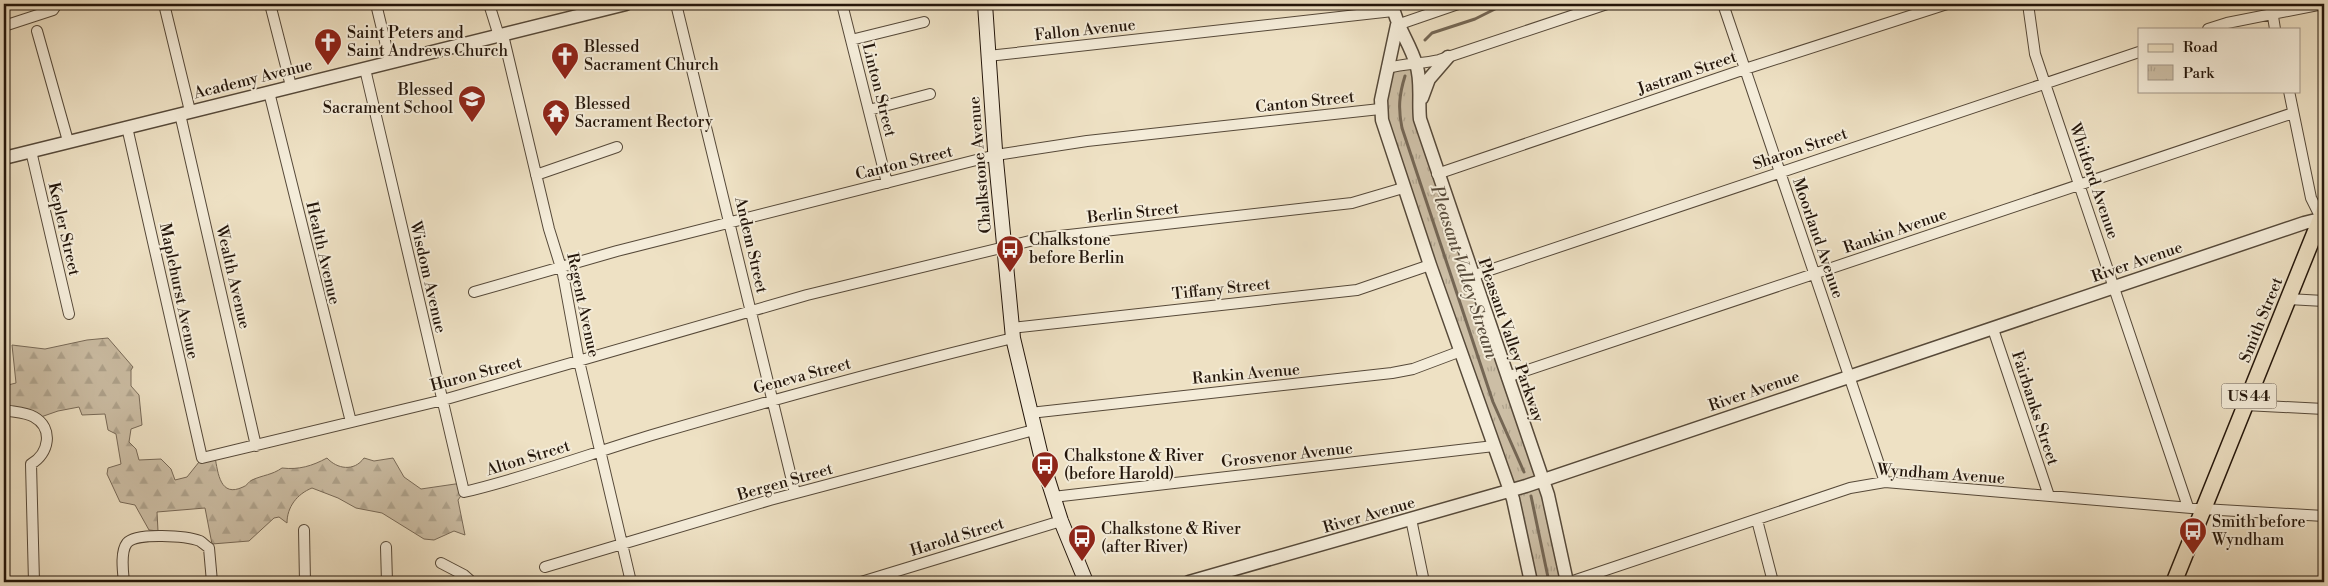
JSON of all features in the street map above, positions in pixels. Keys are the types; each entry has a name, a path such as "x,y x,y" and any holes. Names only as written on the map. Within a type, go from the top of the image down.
{"main road":[{"name":"Chalkstone Avenue","path":"985,4 996,156 1013,333 1034,430 1053,497 1086,582"},
{"name":"Smith Street","path":"2174,582 2196,508 2245,405 2323,215"}],"street":[{"path":"4,26 53,10 57,4"},
{"name":"Wealth Avenue","path":"164,4 185,113 256,446"},
{"path":"270,4 291,86"},
{"path":"376,4 390,62"},
{"name":"Regent Avenue","path":"489,4 501,35 561,268 579,361 632,582"},
{"name":"Academy Avenue","path":"4,158 621,4"},
{"name":"Andem Street","path":"676,4 795,493"},
{"name":"Linton Street","path":"842,4 887,183"},
{"path":"1397,25 1458,4"},
{"path":"1388,68 1448,57 1607,4"},
{"name":"Moorland Avenue","path":"1723,4 1885,482"},
{"name":"Jastram Street","path":"1437,174 1745,69 1946,4"},
{"name":"Whitford Avenue","path":"2028,4 2036,54 2045,83 2114,287 2196,508"},
{"path":"2211,28 2272,9 2323,4"},
{"path":"1392,8 1397,25 1380,109 1385,132 1510,490 1531,582"},
{"name":"Fallon Avenue","path":"988,56 1392,8"},
{"path":"2272,9 2276,28"},
{"path":"851,40 924,22"},
{"name":"Pleasant Valley Parkway","path":"1397,25 1403,31 1416,64 1419,110 1437,174 1543,479 1567,582"},
{"path":"37,31 68,141"},
{"name":"Sharon Street","path":"1472,276 2138,52"},
{"path":"1419,110 1430,78 1448,57"},
{"name":"Wisdom Avenue","path":"364,69 464,492"},
{"name":"Health Avenue","path":"269,92 327,333 351,422"},
{"path":"2289,92 2312,203 2323,215"},
{"path":"869,110 930,94"},
{"name":"Canton Street","path":"474,292 617,251 996,156 1087,141 1380,109"},
{"name":"Rankin Avenue","path":"1507,378 2293,113"},
{"name":"Maplehurst Avenue","path":"127,127 202,458 206,458"},
{"path":"536,175 616,147"},
{"name":"Kepler Street","path":"31,150 69,314"},
{"name":"Berlin Street","path":"751,310 1042,238 1352,203 1404,188"},
{"name":"River Avenue","path":"1190,582 1510,490 1993,329 2323,215"},
{"name":"Tiffany Street","path":"1013,333 1357,290 1430,265"},
{"path":"2288,299 2324,301"},
{"name":"Huron Street","path":"206,458 442,400 751,310"},
{"name":"Fairbanks Street","path":"1993,329 2048,496"},
{"name":"Geneva Street","path":"600,452 772,400 1013,333"},
{"name":"Rankin Avenue","path":"1030,413 1392,373 1413,369 1460,351"},
{"path":"2245,405 2324,410"},
{"path":"4,410 27,414 43,423 48,443 44,452 31,464 34,582"},
{"name":"Bergen Street","path":"545,567 795,493 1034,430"},
{"name":"Grosvenor Avenue","path":"1053,497 1494,446"},
{"name":"Alton Street","path":"464,492 516,480 600,452"},
{"name":"Wyndham Avenue","path":"1570,582 1850,488 1885,482 2196,508 2324,516"},
{"path":"1411,519 1424,582"},
{"path":"1757,520 1772,582"},
{"name":"Harold Street","path":"861,582 1061,521"},
{"path":"304,530 304,582"},
{"path":"124,582 124,549 127,543 141,537 165,536 189,538 209,548 212,582"},
{"path":"386,547 387,582"},
{"path":"441,563 464,575 472,582"}],"green space":[{"path":"1416,64 1414,105 1543,479 1564,582 1529,582 1510,490 1380,109 1387,68"},
{"path":"108,338 133,367 131,370 131,386 139,395 142,425 131,429 129,442 136,449 139,460 161,459 171,469 175,480 187,477 203,457 215,457 219,476 225,487 235,490 252,480 282,468 305,467 327,458 340,467 351,467 364,458 374,461 393,458 404,477 421,489 462,483 465,490 458,500 465,535 454,531 434,540 424,539 382,513 356,508 338,498 312,488 297,497 291,506 287,523 279,517 274,518 249,541 212,544 205,508 157,512 158,531 149,530 135,505 120,502 107,474 108,468 121,464 116,434 108,430 105,414 82,415 79,407 58,411 38,418 4,410 4,386 16,383 12,345 45,349 87,340"}],"waterway":[{"name":"Pleasant Valley Stream","path":"1425,40 1432,33 1475,19 1505,4"},
{"name":"Pleasant Valley Stream","path":"1405,76 1400,102 1402,128 1493,402 1524,472"},
{"name":"Pleasant Valley Stream","path":"1531,496 1549,582"}],"place":[{"name":"Saint Peters and Saint Andrews Church","path":"328,66"},
{"name":"Blessed Sacrament Church","path":"565,80"},
{"name":"Blessed Sacrament School","path":"472,123"},
{"name":"Blessed Sacrament Rectory","path":"556,137"},
{"name":"Chalkstone before Berlin","path":"1010,273"},
{"name":"Chalkstone & River (before Harold)","path":"1045,489"},
{"name":"Smith before Wyndham","path":"2193,555"},
{"name":"Chalkstone & River (after River)","path":"1082,562"}]}
